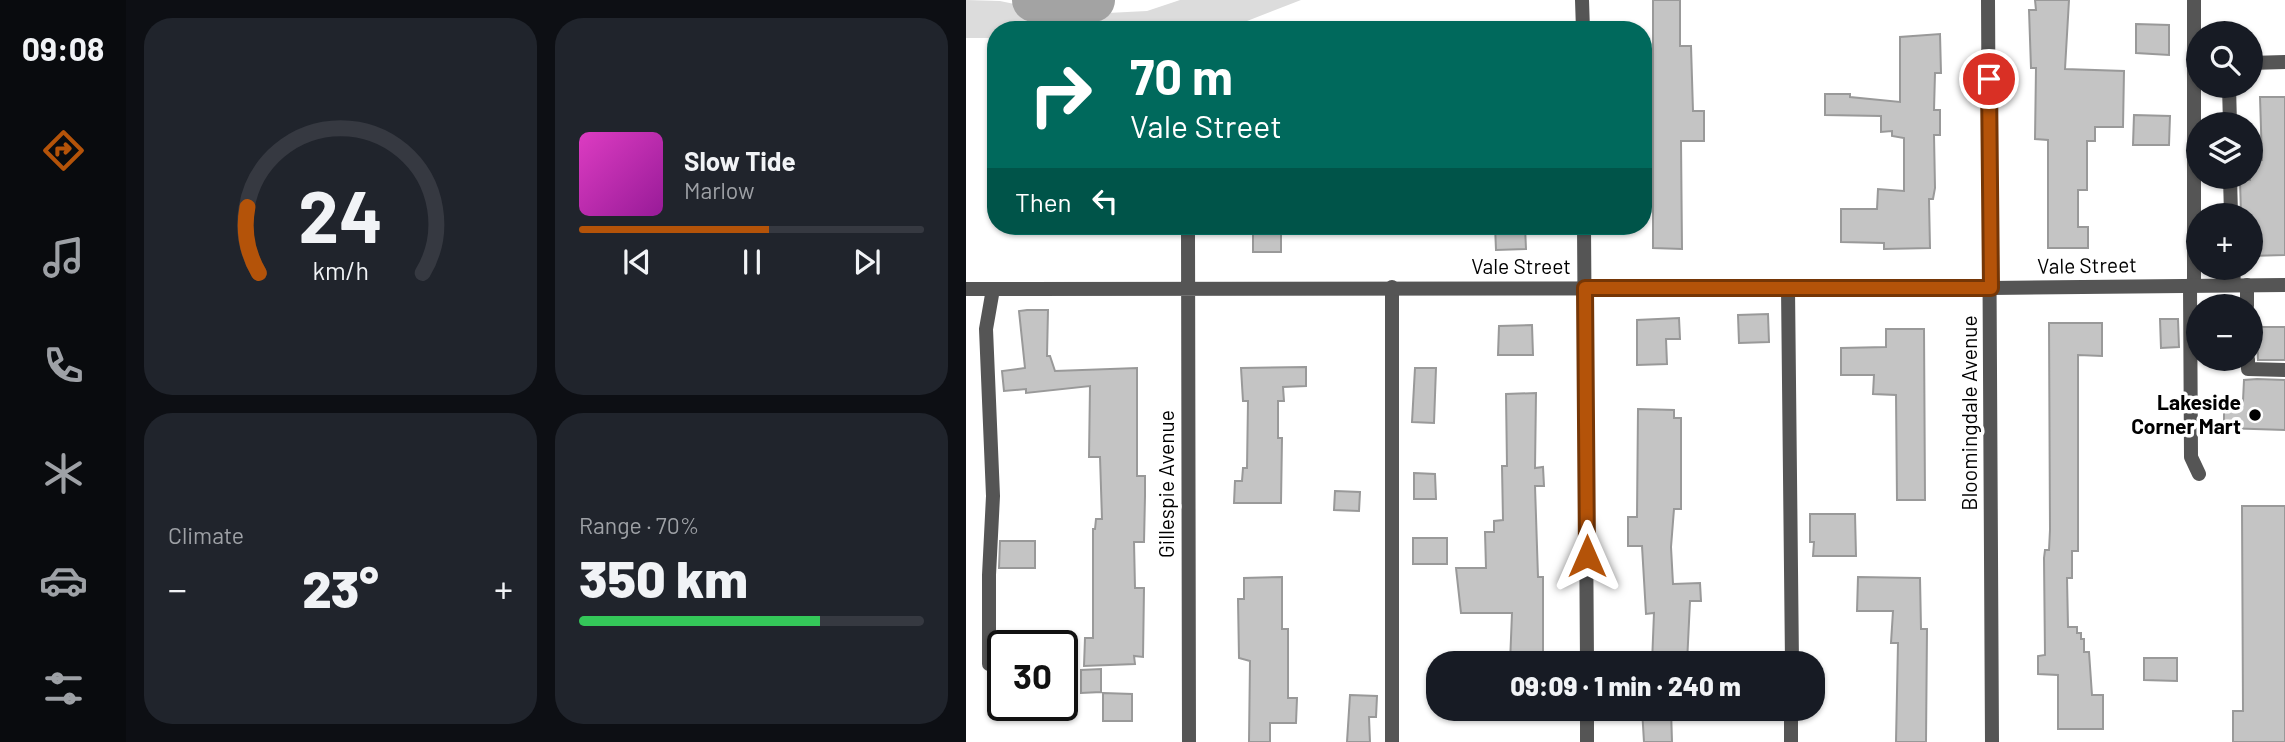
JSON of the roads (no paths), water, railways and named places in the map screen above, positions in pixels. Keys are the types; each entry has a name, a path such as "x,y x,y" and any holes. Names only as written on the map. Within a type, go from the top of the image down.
{"street":[{"path":"1583,0 1583,21"},
{"name":"Bloomingdale Avenue","path":"1988,0 1992,742"},
{"path":"2193,0 2191,457 2199,474"},
{"path":"2263,63 2285,62"},
{"name":"Gillespie Avenue","path":"1188,235 1189,742"},
{"path":"1584,235 1587,651"},
{"path":"2238,280 2243,294"},
{"name":"Vale Street","path":"966,289 1991,288 2285,285"},
{"path":"1392,287 1392,742"},
{"path":"1788,288 1791,651"},
{"path":"989,630 993,496 986,329 993,289"},
{"path":"2263,369 2285,370"},
{"path":"1587,721 1587,742"},
{"path":"1791,721 1791,742"}],"waterway":[{"path":"1034,0 1077,3 1093,0"}],"place":[{"name":"Lakeside Corner Mart","path":"2255,415"}]}
